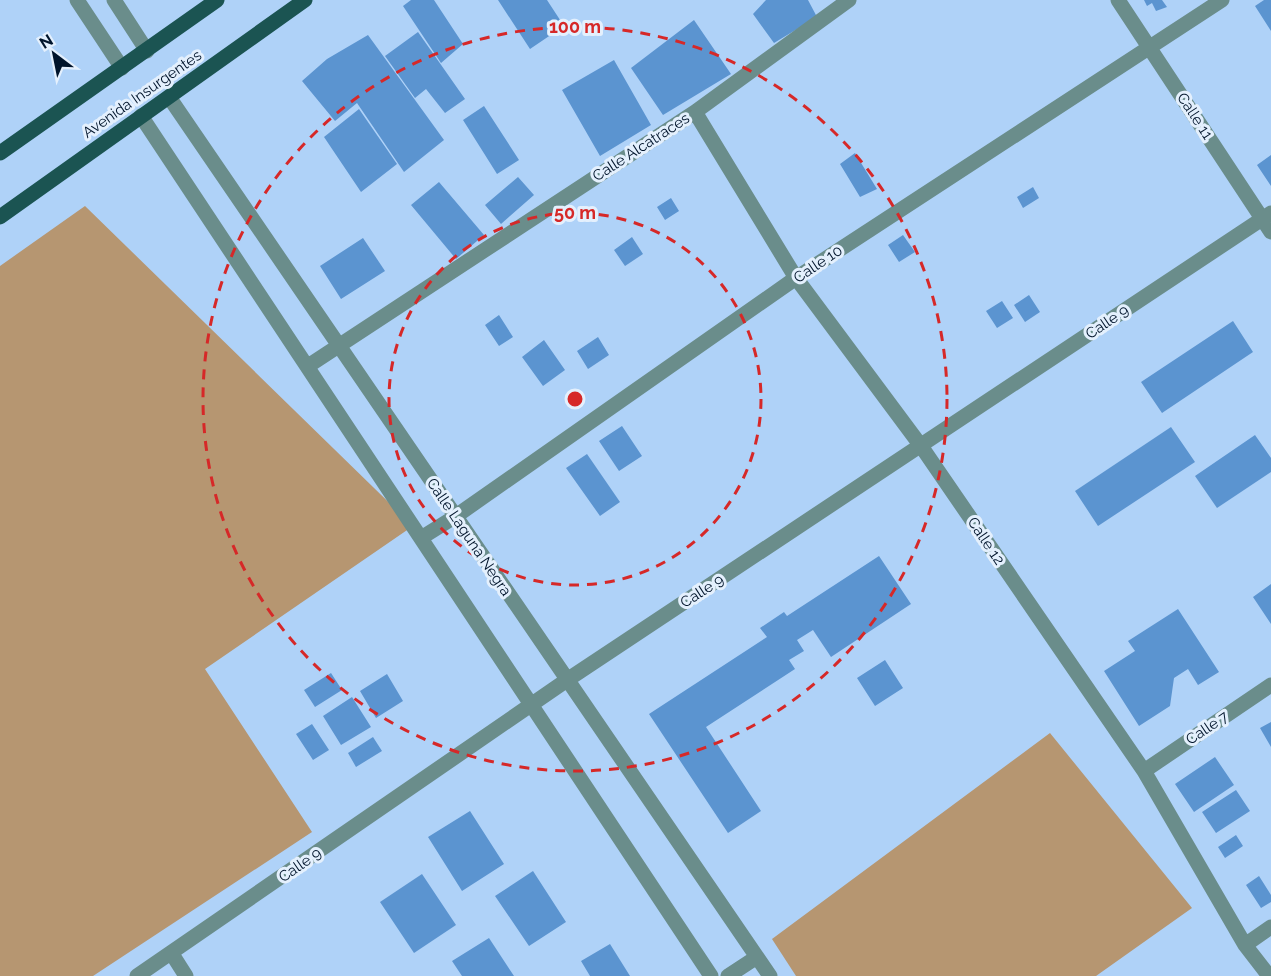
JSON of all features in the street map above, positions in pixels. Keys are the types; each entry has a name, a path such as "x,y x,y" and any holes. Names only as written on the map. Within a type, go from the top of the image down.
{"main road":[{"path":"0,153 217,0"},
{"name":"Avenida Insurgentes","path":"0,217 305,0"}],"street":[{"path":"77,0 122,68"},
{"path":"114,0 147,51"},
{"name":"Calle 11","path":"1118,0 1267,216 1271,232"},
{"name":"Calle 10","path":"421,538 456,516 796,278 1222,0"},
{"name":"Calle Alcatraces","path":"308,366 695,112 847,1"},
{"name":"Calle Laguna Negra","path":"169,97 770,976"},
{"name":"Calle 12","path":"695,112 796,278 921,446 1144,771 1245,945 1269,976"},
{"path":"141,116 711,976"},
{"name":"Calle 9","path":"137,976 567,680 1267,216"},
{"name":"Calle 7","path":"1144,771 1271,685"},
{"path":"1245,945 1271,927"},
{"path":"172,954 186,976"},
{"path":"728,976 757,957"}],"shaded area":[{"path":"85,206 413,526 205,669 312,832 93,976 0,976 0,266"},
{"path":"1050,733 1192,908 1096,976 796,976 772,939"}],"building":[{"path":"411,0 434,0 463,44 441,63 403,6"},
{"path":"498,0 547,0 564,26 530,49"},
{"path":"766,0 808,0 817,17 774,43 753,14"},
{"path":"1144,0 1162,0 1167,7 1156,11 1152,3 1147,6"},
{"path":"1264,0 1271,0 1271,31 1255,6"},
{"path":"694,20 731,74 663,115 631,68"},
{"path":"418,32 465,99 445,113 426,89 415,98 385,56"},
{"path":"368,35 444,140 404,172 357,103 335,121 302,81 327,59"},
{"path":"614,60 651,125 600,156 562,90"},
{"path":"484,106 519,160 497,174 463,120"},
{"path":"359,109 397,164 361,192 324,137"},
{"path":"855,153 877,189 860,197 840,164"},
{"path":"1271,155 1271,186 1257,165"},
{"path":"518,177 534,195 501,224 485,205"},
{"path":"439,182 484,235 456,259 411,205"},
{"path":"1033,187 1039,198 1023,208 1017,197"},
{"path":"671,198 679,211 665,220 657,207"},
{"path":"903,235 915,252 899,262 888,245"},
{"path":"632,237 643,254 625,266 614,250"},
{"path":"363,238 385,271 341,299 320,266"},
{"path":"1029,295 1040,312 1025,322 1014,305"},
{"path":"1002,301 1013,318 997,328 986,311"},
{"path":"499,315 513,337 499,346 485,325"},
{"path":"1233,321 1253,352 1162,413 1141,382"},
{"path":"598,337 609,355 588,369 577,351"},
{"path":"544,340 565,370 543,386 522,357"},
{"path":"622,426 642,456 619,471 599,441"},
{"path":"1171,427 1195,462 1098,526 1075,491"},
{"path":"1255,435 1271,458 1271,472 1217,508 1195,476"},
{"path":"587,454 620,502 600,516 566,468"},
{"path":"879,556 911,604 831,657 813,630 797,640 804,651 789,660 795,669 706,727 761,811 728,833 649,714 767,637 760,628 784,612 787,616"},
{"path":"1271,584 1271,624 1253,597"},
{"path":"1178,609 1219,672 1198,685 1188,669 1174,678 1170,706 1139,726 1104,671 1135,651 1128,641"},
{"path":"885,660 903,688 875,706 857,678"},
{"path":"331,673 342,690 315,707 304,690"},
{"path":"387,674 403,701 376,718 360,691"},
{"path":"352,697 371,727 341,745 323,716"},
{"path":"1271,722 1271,747 1260,728"},
{"path":"312,724 329,750 313,760 296,734"},
{"path":"373,737 382,751 356,767 348,753"},
{"path":"1215,757 1234,785 1194,812 1175,784"},
{"path":"1236,790 1250,811 1216,833 1202,812"},
{"path":"470,811 504,864 462,891 428,837"},
{"path":"1236,835 1243,846 1225,858 1218,847"},
{"path":"533,871 566,922 529,946 495,896"},
{"path":"422,874 456,925 414,953 380,902"},
{"path":"1259,876 1271,895 1271,902 1261,908 1246,885"},
{"path":"489,938 514,976 462,976 452,961"},
{"path":"610,944 630,976 590,976 581,961"}]}
